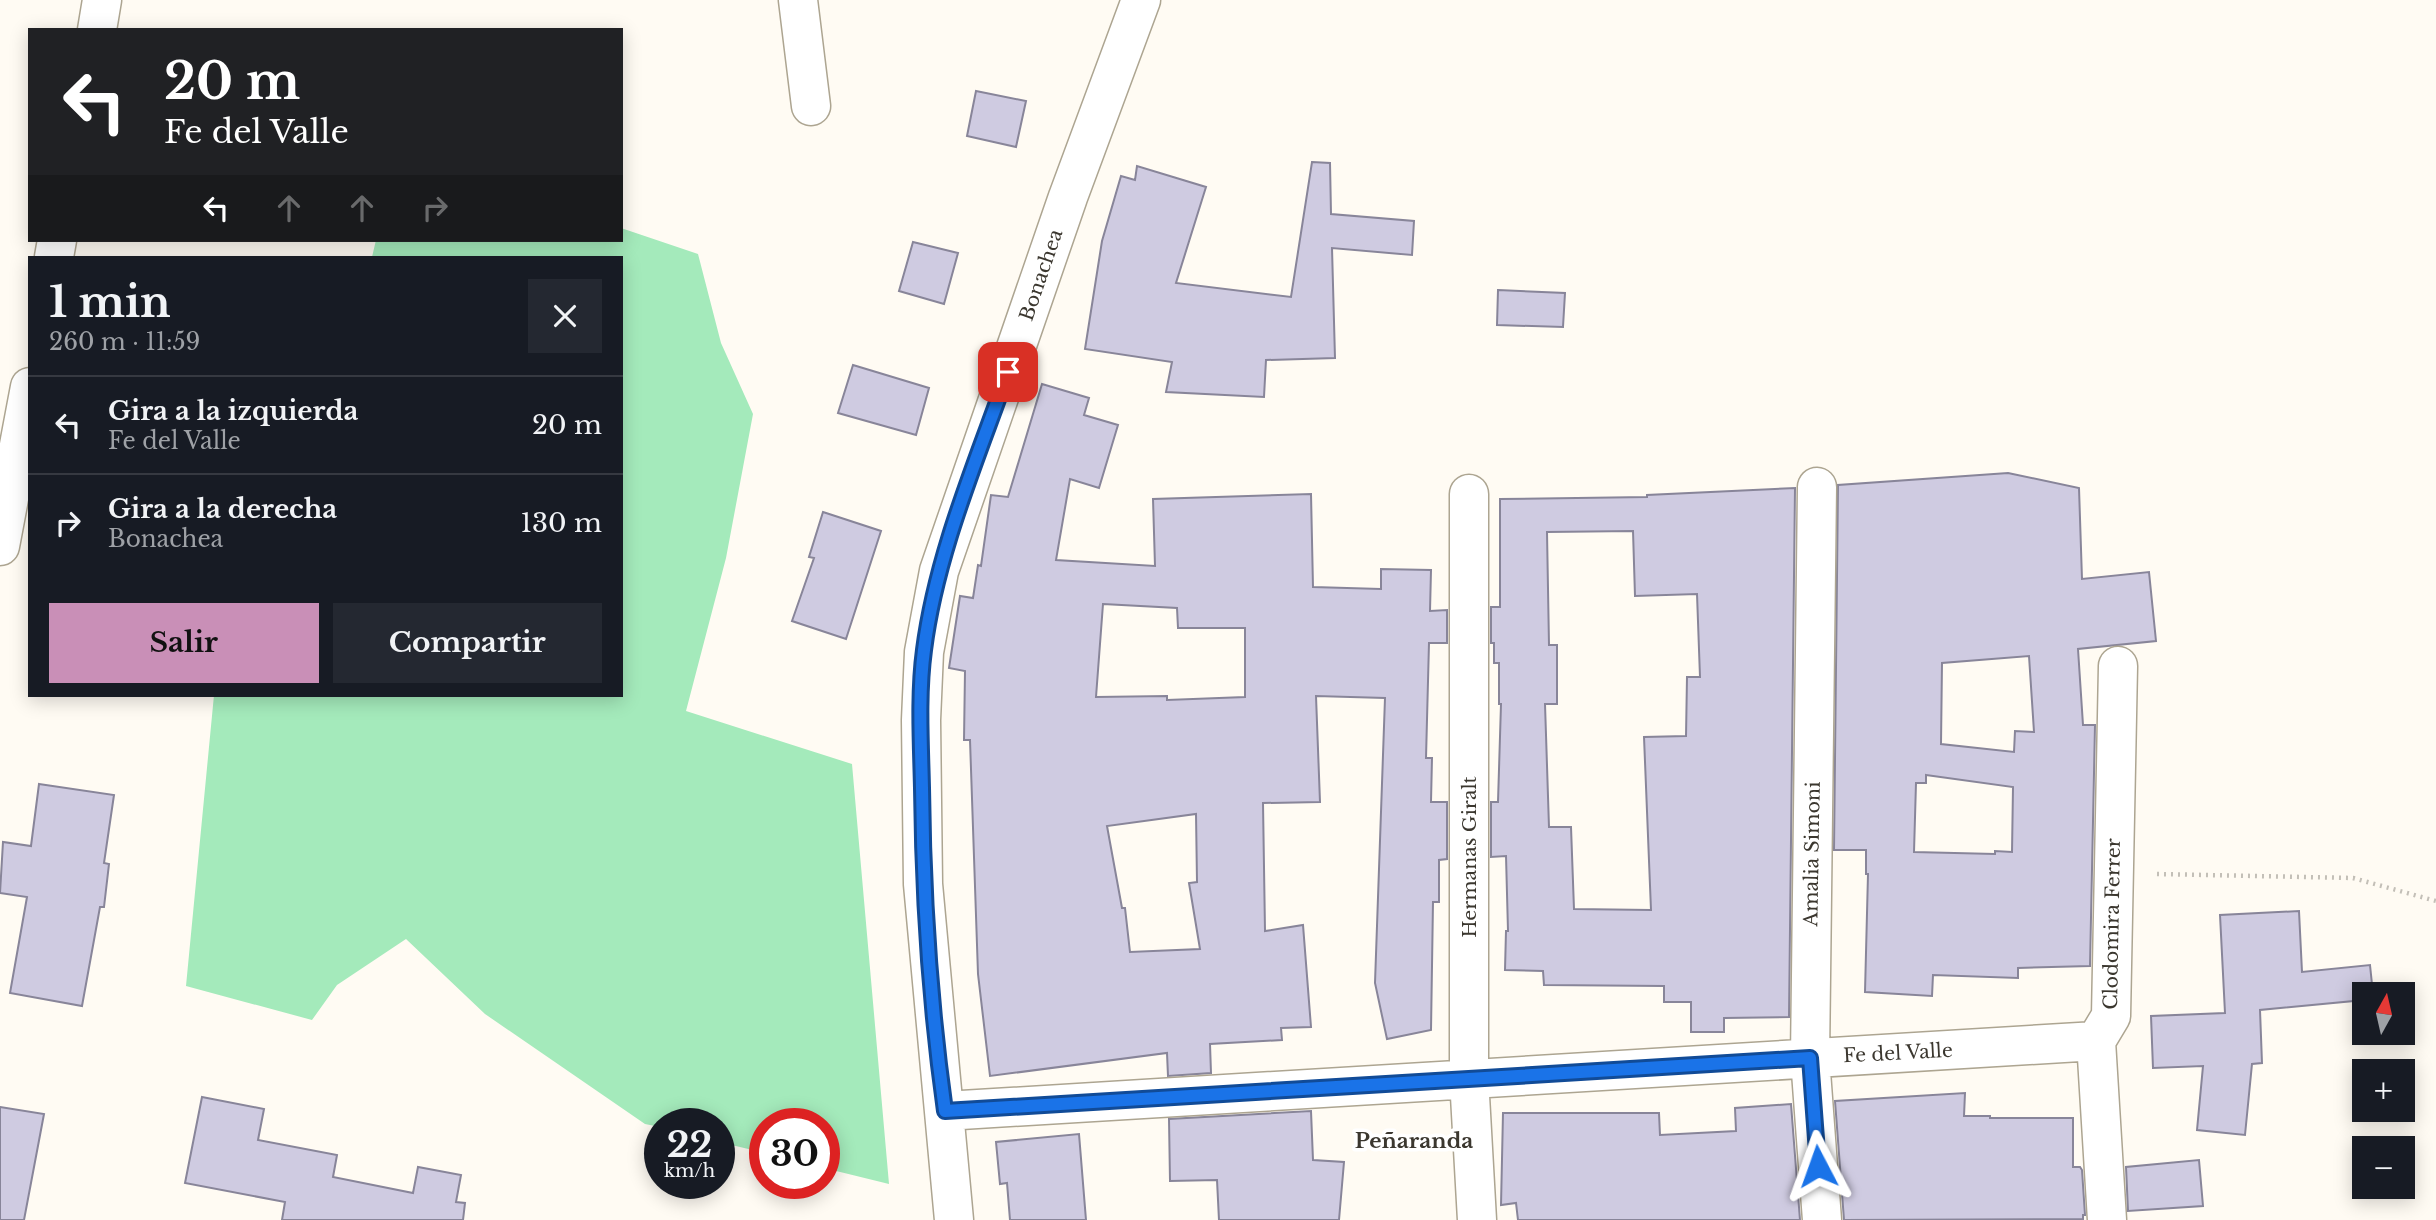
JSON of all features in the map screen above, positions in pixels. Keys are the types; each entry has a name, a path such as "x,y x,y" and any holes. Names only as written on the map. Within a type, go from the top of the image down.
{"street":[{"path":"97,28 102,0"},
{"path":"798,0 811,106"},
{"name":"Bonachea","path":"954,1220 923,884 923,652 939,571 1068,197 1141,0"},
{"path":"0,546 28,398"},
{"name":"Amalia Simoni","path":"1817,487 1810,1058 1822,1220"},
{"name":"Hermanas Giralt","path":"1469,494 1469,1078 1477,1220"},
{"name":"Clodomira Ferrer","path":"2108,1220 2096,1041 2111,1016 2118,666"},
{"name":"Fe del Valle","path":"945,1111 2096,1041"}],"path":[{"path":"2114,873 2353,877 2436,901"}],"green space":[{"path":"623,229 698,254 721,343 753,414 726,558 686,711 852,764 889,1184 840,1172 840,1108 749,1108 749,1149 735,1146 735,1108 644,1108 644,1123 485,1014 406,939 337,985 312,1020 186,986 214,697 623,697 623,256 372,256 376,242 623,242"}],"building":[{"path":"976,91 1026,101 1016,147 967,136"},
{"path":"1312,162 1330,163 1331,214 1414,221 1412,255 1332,248 1335,358 1266,360 1264,397 1166,392 1172,362 1085,349 1102,241 1121,176 1135,180 1137,166 1206,187 1176,283 1291,297"},
{"path":"913,242 958,253 944,304 899,291"},
{"path":"1498,290 1565,293 1563,327 1497,325"},
{"path":"853,365 929,388 916,435 838,413"},
{"path":"1042,384 1089,398 1084,415 1118,425 1099,488 1070,479 1056,560 1155,566 1153,499 1311,494 1313,587 1381,589 1381,569 1431,570 1430,611 1447,610 1447,643 1429,643 1426,758 1432,758 1431,802 1447,802 1447,859 1439,860 1439,902 1433,902 1431,1030 1387,1039 1375,983 1385,698 1316,696 1320,802 1263,803 1265,931 1303,925 1311,1027 1281,1028 1282,1040 1210,1044 1211,1073 1168,1076 1167,1053 990,1076 978,974 970,740 964,740 965,671 949,668 960,596 973,598 978,565 981,566 991,495 1008,497","holes":["1103,604 1177,608 1178,628 1245,628 1245,697 1167,700 1167,696 1096,697","1196,814 1197,882 1189,883 1200,949 1130,952 1125,908 1122,908 1107,826"]},
{"path":"2008,473 2079,488 2082,579 2149,572 2156,641 2078,649 2083,725 2095,725 2090,966 2018,968 2018,978 1933,975 1932,996 1865,992 1868,874 1866,850 1834,850 1838,485","holes":["2029,656 2034,732 2015,731 2014,752 1941,744 1942,663","1926,775 2013,787 2012,852 1914,852 1916,783 1926,783"]},
{"path":"1795,488 1789,1017 1724,1018 1724,1032 1691,1032 1691,1002 1664,1002 1664,986 1544,985 1543,971 1505,970 1508,931 1506,856 1491,857 1491,802 1498,802 1501,704 1499,663 1494,663 1494,643 1491,643 1491,607 1500,607 1500,499","holes":["1633,531 1635,596 1697,594 1700,677 1687,677 1686,736 1644,737 1651,910 1574,909 1571,827 1549,827 1545,704 1557,704 1557,645 1549,645 1547,532"]},
{"path":"823,512 881,531 846,639 792,621 814,558 809,557"},
{"path":"39,784 114,795 104,863 109,864 104,907 100,907 82,1006 10,993 27,897 0,893 3,842 31,846"},
{"path":"2299,911 2302,972 2370,965 2372,982 2352,982 2352,1001 2260,1010 2262,1063 2252,1064 2245,1135 2197,1130 2203,1066 2153,1068 2151,1016 2225,1013 2220,915"},
{"path":"1965,1093 1964,1116 2073,1118 2073,1167 2080,1167 2082,1170 2083,1219 1844,1220 1835,1101"},
{"path":"202,1097 264,1109 258,1140 337,1155 333,1177 413,1193 418,1167 461,1175 456,1202 465,1203 463,1220 282,1220 285,1202 185,1183"},
{"path":"1791,1104 1800,1220 1518,1220 1516,1203 1501,1205 1503,1113 1659,1113 1660,1135 1736,1131 1735,1108"},
{"path":"0,1107 44,1114 24,1220 0,1220"},
{"path":"1311,1111 1313,1160 1344,1162 1339,1220 1219,1220 1217,1180 1170,1181 1169,1119"},
{"path":"1079,1134 1086,1220 1010,1220 1007,1183 1000,1184 996,1142"},
{"path":"2199,1160 2203,1206 2128,1211 2126,1167"}],"district":[{"name":"Peñaranda","path":"1414,1141"}],"route":[{"path":"1008,372 939,571 923,652 923,884 938,1063 945,1111 1810,1058 1818,1166"}]}
